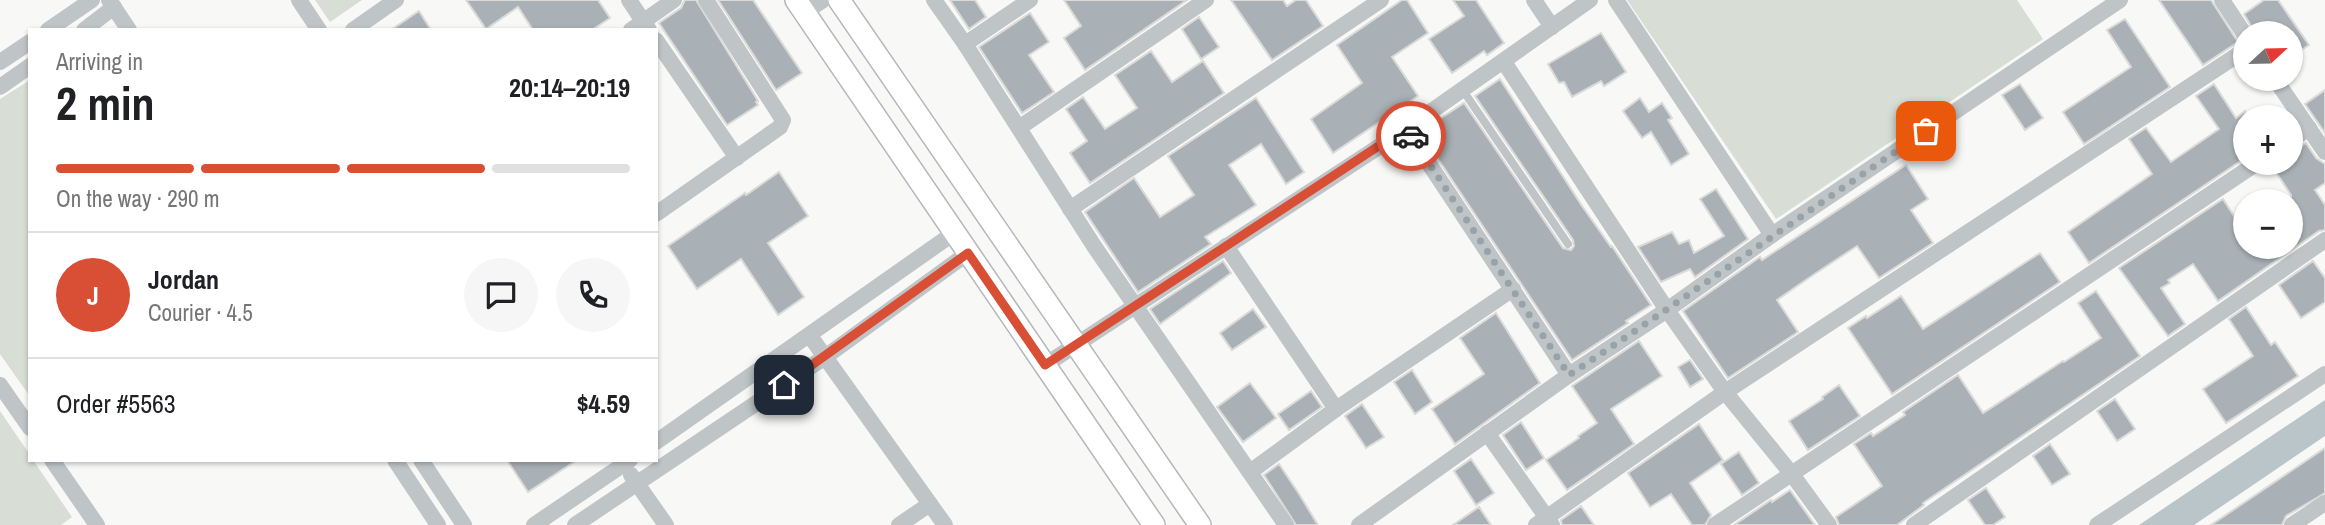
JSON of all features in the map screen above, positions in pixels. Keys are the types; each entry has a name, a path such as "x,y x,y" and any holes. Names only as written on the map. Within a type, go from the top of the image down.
{"street":[{"path":"299,0 318,28"},
{"path":"356,28 396,0"},
{"path":"629,0 641,27 674,0"},
{"path":"658,213 780,127 783,120 706,0"},
{"path":"823,0 801,6 1154,525"},
{"path":"839,0 1200,525"},
{"path":"934,0 1070,209 1286,525"},
{"path":"965,44 1030,0"},
{"path":"1019,128 1206,0"},
{"path":"1070,209 1381,0"},
{"path":"1534,0 1552,27"},
{"path":"1045,365 1406,128 1590,0"},
{"path":"1616,0 1772,235"},
{"path":"1359,525 2097,6 2120,0"},
{"path":"2222,0 2236,21"},
{"path":"51,28 88,1 102,25"},
{"path":"102,25 112,4"},
{"path":"112,4 128,28"},
{"path":"0,62 28,43"},
{"path":"658,43 737,158"},
{"path":"1487,433 1545,522 1725,392 2233,58"},
{"path":"1504,62 1667,310 1725,392 1829,525"},
{"path":"0,87 28,67"},
{"path":"2283,91 2325,152"},
{"path":"1406,128 1569,375"},
{"path":"2303,132 2309,128"},
{"path":"1716,525 2239,175"},
{"path":"658,441 954,233"},
{"path":"1914,525 2325,240"},
{"path":"1226,246 1336,409"},
{"path":"575,525 825,356 968,253"},
{"path":"1250,472 1336,409 1513,289"},
{"path":"810,336 944,525"},
{"path":"2097,525 2325,374"},
{"path":"0,384 24,409"},
{"path":"53,462 97,525"},
{"path":"396,462 438,525"},
{"path":"422,462 464,525"},
{"path":"534,525 627,462 638,484 666,525"},
{"path":"2292,525 2325,503"},
{"path":"899,525 930,504"}],"lane":[{"path":"1462,89 1568,244"}],"shaded area":[{"path":"315,0 362,0 330,22"},
{"path":"1627,0 2017,0 2043,39 1776,219"},
{"path":"28,81 28,394 0,354 0,99"},
{"path":"2325,400 2325,436 2194,525 2139,525"},
{"path":"0,411 28,452 28,462 34,462 72,517 61,525 0,525"}],"building":[{"path":"466,0 598,0 610,18 595,28 532,28 518,7 485,28"},
{"path":"685,0 696,0 758,101 758,105 727,125 659,23 681,8"},
{"path":"718,0 753,0 802,73 776,90"},
{"path":"950,0 975,0 986,17 969,29"},
{"path":"1064,0 1187,0 1085,70 1064,38 1081,26"},
{"path":"1231,0 1283,0 1287,6 1296,0 1306,0 1323,26 1272,60"},
{"path":"1402,0 1407,0 1428,33 1392,57 1418,96 1333,153 1311,119 1362,83 1337,45"},
{"path":"1453,0 1476,0 1504,43 1487,55 1484,51 1452,73 1429,39 1464,16"},
{"path":"2159,0 2211,0 2233,34 2233,45 2203,65"},
{"path":"2264,0 2278,0 2292,21 2248,21 2244,14"},
{"path":"419,11 430,28 394,28"},
{"path":"1030,13 1049,42 1029,55 1054,92 1022,113 979,47"},
{"path":"1199,17 1219,47 1201,59 1182,29"},
{"path":"2125,19 2170,87 2084,144 2063,112 2131,67 2107,30"},
{"path":"1601,33 1626,72 1604,86 1601,81 1572,97 1564,82 1559,83 1548,64"},
{"path":"2303,36 2309,45 2303,49"},
{"path":"1151,51 1172,82 1203,61 1224,93 1090,183 1070,153 1087,141 1066,109 1083,97 1105,129 1137,108 1115,75"},
{"path":"1500,79 1582,206 1651,305 1572,360 1420,132 1464,103 1563,248 1571,250 1574,246 1573,240 1475,96"},
{"path":"2020,84 2043,118 2025,130 2002,95"},
{"path":"2214,84 2233,113 2233,166 2089,263 2068,232 2152,174 2129,139 2146,128 2171,162 2219,129 2196,96"},
{"path":"2325,90 2325,133 2305,104"},
{"path":"1256,98 1304,172 1286,184 1261,144 1229,165 1256,205 1205,237 1211,244 1138,292 1085,212 1134,178 1160,217 1194,195 1168,156"},
{"path":"1640,98 1649,112 1662,103 1672,118 1668,120 1689,154 1671,165 1651,132 1642,138 1623,111"},
{"path":"2306,143 2316,158 2325,164 2325,183 2315,190 2325,205 2325,230 2303,242 2303,189 2287,189 2278,175 2303,175 2303,144"},
{"path":"1906,165 1928,199 1911,210 1933,243 1879,278 1857,246 1777,300 1798,332 1728,378 1683,311 1760,257 1762,260"},
{"path":"779,172 808,216 768,243 804,297 778,315 741,259 697,289 668,246"},
{"path":"1716,189 1748,239 1695,277 1690,269 1661,282 1638,247 1672,232 1679,244 1689,240 1694,253 1724,236 1700,199"},
{"path":"2223,199 2233,214 2233,259 2279,259 2218,301 2193,264 2168,280 2170,283 2161,288 2185,324 2168,336 2119,268"},
{"path":"2040,253 2060,282 1892,394 1848,328 1901,296 1923,329"},
{"path":"1223,261 1231,273 1160,324 1150,309"},
{"path":"2313,261 2325,278 2325,302 2301,318 2279,285"},
{"path":"2096,291 2140,356 1923,503 1924,505 1897,525 1839,525 1836,517 1882,486 1854,444 1871,433 1873,436 1905,415 1903,412 1958,375 1983,413 2064,362 2101,338 2078,303"},
{"path":"2246,307 2271,345 2275,342 2298,376 2226,423 2203,389 2253,356 2229,319"},
{"path":"1253,309 1266,327 1232,350 1220,333"},
{"path":"1496,313 1540,383 1455,444 1432,409 1484,374 1460,338"},
{"path":"1639,341 1662,376 1611,409 1634,444 1567,490 1546,460 1597,423 1572,386"},
{"path":"1690,360 1703,379 1690,387 1678,367"},
{"path":"1412,370 1432,402 1415,414 1394,382"},
{"path":"1250,383 1276,418 1243,442 1217,407"},
{"path":"1839,385 1860,416 1808,450 1789,421"},
{"path":"1311,391 1322,407 1289,430 1278,414"},
{"path":"2115,399 2135,429 2117,441 2097,411"},
{"path":"1362,404 1384,437 1366,448 1345,416"},
{"path":"1521,422 1544,458 1526,470 1503,435"},
{"path":"1699,424 1723,460 1690,483 1711,515 1705,525 1692,525 1671,494 1650,507 1628,473"},
{"path":"2050,444 2070,474 2052,485 2033,456"},
{"path":"2325,448 2325,493 2286,516 2282,525 2211,525"},
{"path":"1739,452 1759,483 1742,495 1721,464"},
{"path":"1471,459 1494,493 1476,505 1454,471"},
{"path":"508,462 574,462 528,492"},
{"path":"1279,464 1318,525 1296,525 1264,475"},
{"path":"1986,488 2005,517 1993,525 1985,525 1968,500"},
{"path":"1790,490 1815,525 1734,525 1771,500 1772,502"},
{"path":"1581,506 1594,525 1562,525 1561,520"},
{"path":"1479,507 1491,525 1453,525"}],"way so far":[{"path":"1411,136 1569,375 1926,131"}],"route":[{"path":"784,385 968,253 1045,365 1406,128 1411,136"}]}
